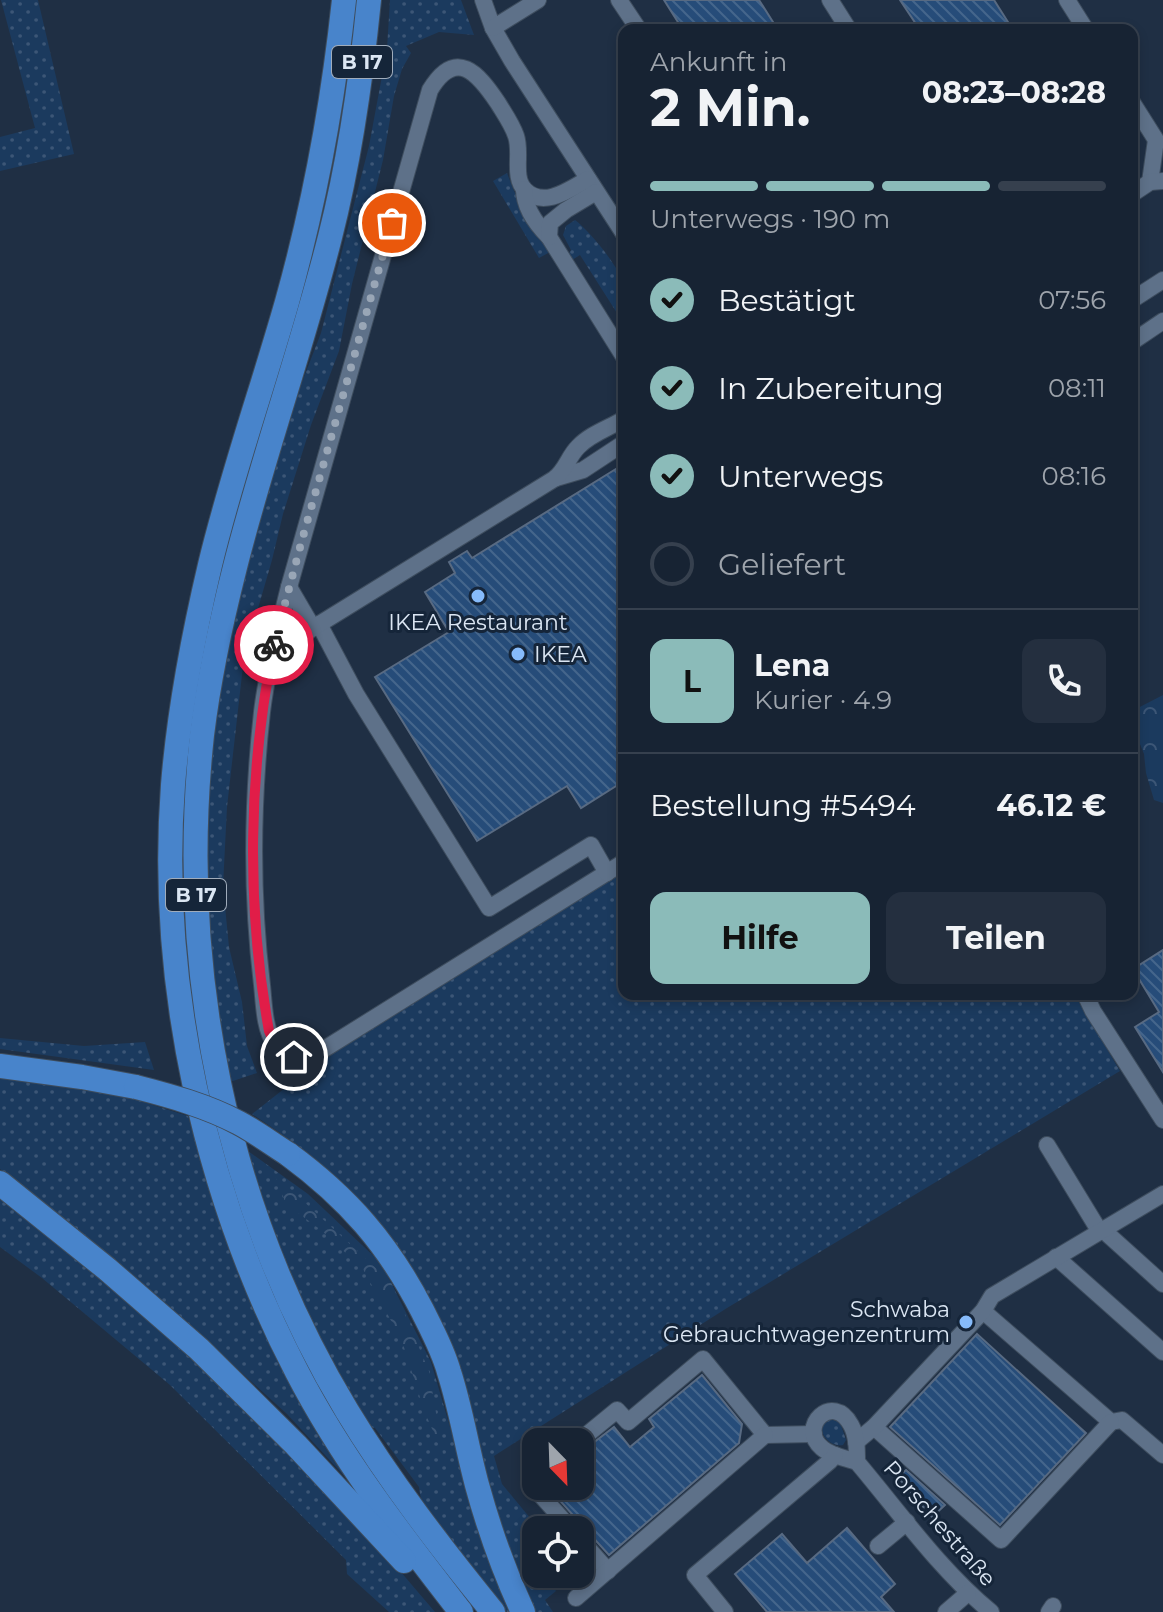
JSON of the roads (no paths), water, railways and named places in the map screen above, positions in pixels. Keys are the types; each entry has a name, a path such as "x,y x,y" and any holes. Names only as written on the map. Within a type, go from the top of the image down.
{"highway":[{"name":"B 17","path":"344,0 329,121 314,195 288,301 211,562 185,686 173,788 171,853 175,944 183,1019 200,1109 227,1206 259,1291 298,1374 358,1474 461,1612"},
{"name":"B 17","path":"369,0 353,123 339,200 235,565 208,689 198,790 196,908 207,1015 218,1079 249,1197 281,1281 346,1411 421,1522 493,1612"},
{"path":"0,1066 136,1087 207,1109 238,1123 288,1154 312,1171 357,1214 393,1258 437,1340 449,1372 487,1518 523,1612"},
{"path":"0,1183 107,1269 199,1349 296,1445 452,1612"}],"street":[{"path":"483,0 493,28 524,82 618,225"},
{"path":"493,28 538,0"},
{"path":"619,0 635,24"},
{"path":"830,0 845,24"},
{"path":"1067,0 1082,24"},
{"path":"592,185 547,198 537,197 524,189 518,173 517,137 484,82 469,70 460,68 444,71 436,79 426,99 272,657 261,725 255,799 254,885 264,1006 274,1042 284,1053 294,1057 306,1058 318,1053 618,866"},
{"path":"1138,112 1156,140 1156,181 1138,191"},
{"path":"549,237 550,223 592,185"},
{"path":"524,189 524,201 540,228 549,237 618,347"},
{"path":"1138,296 1163,280"},
{"path":"1138,338 1163,321"},
{"path":"272,657 316,626 554,479 566,468 580,444 618,422"},
{"path":"554,479 583,470 618,447"},
{"path":"289,587 489,908 591,845 607,873"},
{"path":"1088,1000 1163,1120"},
{"path":"1047,1145 1102,1231 1163,1284"},
{"path":"576,1598 765,1435 814,1434 816,1421 821,1414 833,1410 851,1424 856,1442 874,1427 983,1311 992,1296 1163,1194"},
{"path":"1056,1257 1163,1352"},
{"path":"983,1311 1111,1422"},
{"path":"594,1429 617,1410 628,1422 703,1359 765,1435"},
{"path":"874,1427 1001,1540 1111,1422 1122,1420 1163,1455"},
{"name":"Porschestraße","path":"814,1434 820,1446 857,1462 946,1569 991,1612"},
{"name":"Porschestraße","path":"856,1442 857,1462"},
{"path":"719,1610 695,1575 835,1455"},
{"path":"545,1500 559,1516"},
{"path":"878,1546 907,1522"},
{"path":"594,1555 608,1571"},
{"path":"946,1612 968,1593"}],"place":[{"name":"IKEA Restaurant","path":"478,596"},
{"name":"IKEA","path":"518,654"},
{"name":"Schwaba Gebrauchtwagenzentrum","path":"966,1322"}]}
